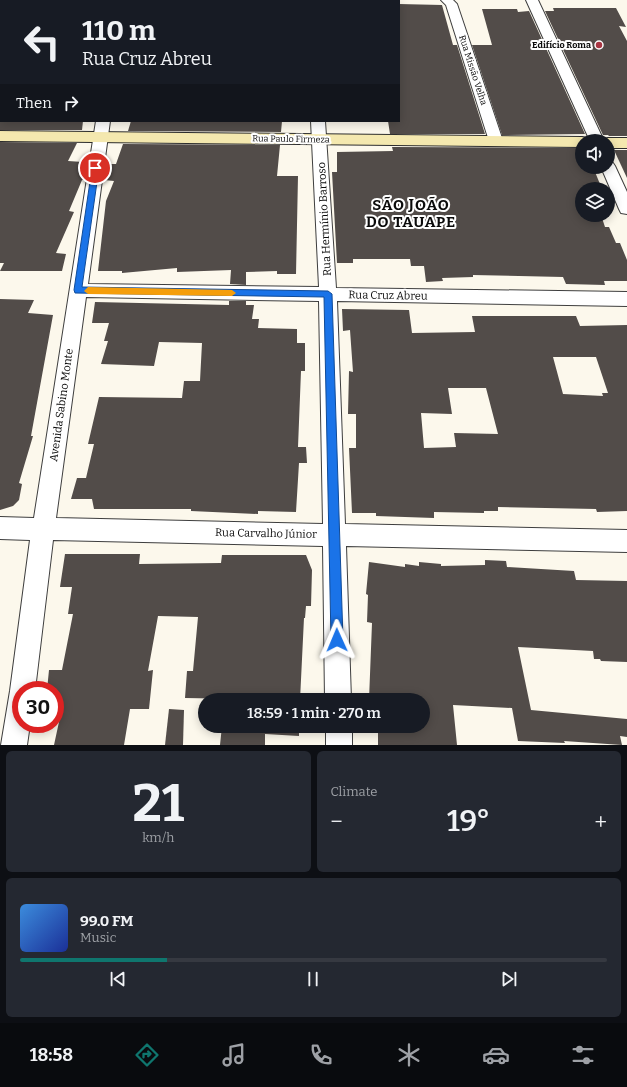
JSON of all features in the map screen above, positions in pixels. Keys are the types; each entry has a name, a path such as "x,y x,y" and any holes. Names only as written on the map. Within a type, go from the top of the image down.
{"street":[{"name":"Rua Missão Velha","path":"447,0 451,4 496,141"},
{"path":"532,0 594,134"},
{"name":"Rua Paulo Firmeza","path":"0,136 101,129 319,130 496,141 575,142"},
{"name":"Avenida Sabino Monte","path":"23,681 43,529 101,129"},
{"name":"Rua Hermínio Barroso","path":"319,130 328,294 338,693"},
{"path":"615,143 627,143"},
{"path":"612,174 627,209"},
{"name":"Rua Cruz Abreu","path":"78,290 627,299"},
{"name":"Rua Carvalho Júnior","path":"0,528 627,541"},
{"path":"14,745 16,733"},
{"path":"339,733 339,745"}],"building":[{"path":"400,4 442,5 453,45 457,45 485,134 390,134 388,122 400,122"},
{"path":"553,8 616,8 626,27 619,26 627,41 627,136 603,134 545,11 554,11"},
{"path":"482,9 517,9 518,12 529,11 585,134 502,135 472,45 492,45"},
{"path":"0,122 83,122 82,130 0,130"},
{"path":"131,122 282,122 281,132 128,131"},
{"path":"0,142 77,143 68,161 88,163 85,180 82,180 69,211 74,212 56,253 66,254 62,271 0,271 4,263 0,263"},
{"path":"123,144 280,145 277,176 298,176 296,274 277,274 277,271 246,272 246,285 230,284 231,270 177,272 177,268 122,273 122,271 98,271 106,201 114,181 104,180 106,164 116,164"},
{"path":"392,147 575,148 575,174 596,174 599,182 575,182 575,222 603,222 605,227 609,227 616,243 620,243 627,260 627,281 604,281 605,285 566,284 563,277 473,275 473,277 442,278 443,281 426,282 424,266 411,266 410,259 353,259 353,263 337,263 332,172 337,172 337,152 393,151"},
{"path":"615,150 627,150 627,178 615,152"},
{"path":"0,299 34,300 28,313 53,315 31,436 33,436 19,483 22,484 19,500 13,506 0,510"},
{"path":"229,301 246,301 246,305 254,305 252,319 259,319 258,328 297,329 297,343 305,343 305,371 301,371 298,447 306,447 307,463 299,463 296,512 258,511 258,514 191,511 191,509 94,509 92,499 71,499 77,478 86,478 94,444 88,444 99,397 182,398 184,381 200,381 202,343 159,342 154,366 101,364 108,341 104,341 109,323 92,323 95,302 229,305"},
{"path":"342,309 409,310 412,333 475,332 472,316 576,316 580,326 627,325 627,511 597,512 596,509 498,507 498,511 484,511 484,513 434,512 434,518 376,516 376,513 352,513 349,448 356,448 356,414 348,414 349,371 353,372 350,330 343,331","holes":["553,357 596,357 608,393 602,393 603,396 563,394","448,388 486,388 498,434 454,433 456,447 424,448 421,413 452,414"]},
{"path":"65,554 140,554 139,564 221,563 222,555 306,555 312,570 311,606 306,606 304,618 300,693 198,693 198,698 185,698 187,671 193,671 198,617 158,616 148,671 153,670 149,709 130,709 124,745 54,745 57,733 64,733 64,681 48,681 49,670 62,670 73,614 68,614 72,587 60,587"},
{"path":"485,560 506,561 507,567 574,571 576,580 627,581 627,662 601,661 600,659 594,659 593,651 518,647 531,710 627,719 627,737 620,736 622,745 564,741 565,743 518,741 512,708 453,705 457,745 378,745 378,733 430,733 430,693 369,693 372,623 367,622 368,595 366,594 369,562 405,567 405,564 419,566 419,562 441,564 441,566 485,565"},
{"path":"169,709 184,710 183,745 165,745"},
{"path":"221,733 299,733 299,736 265,734 265,745 220,745"}],"slow traffic":[{"path":"88,291 232,293"}],"place":[{"name":"Edifício Roma","path":"599,45"}],"district":[{"name":"SÃO JOÃO DO TAUAPE","path":"411,214"}],"route":[{"path":"95,168 78,290 328,294 337,640"}]}
